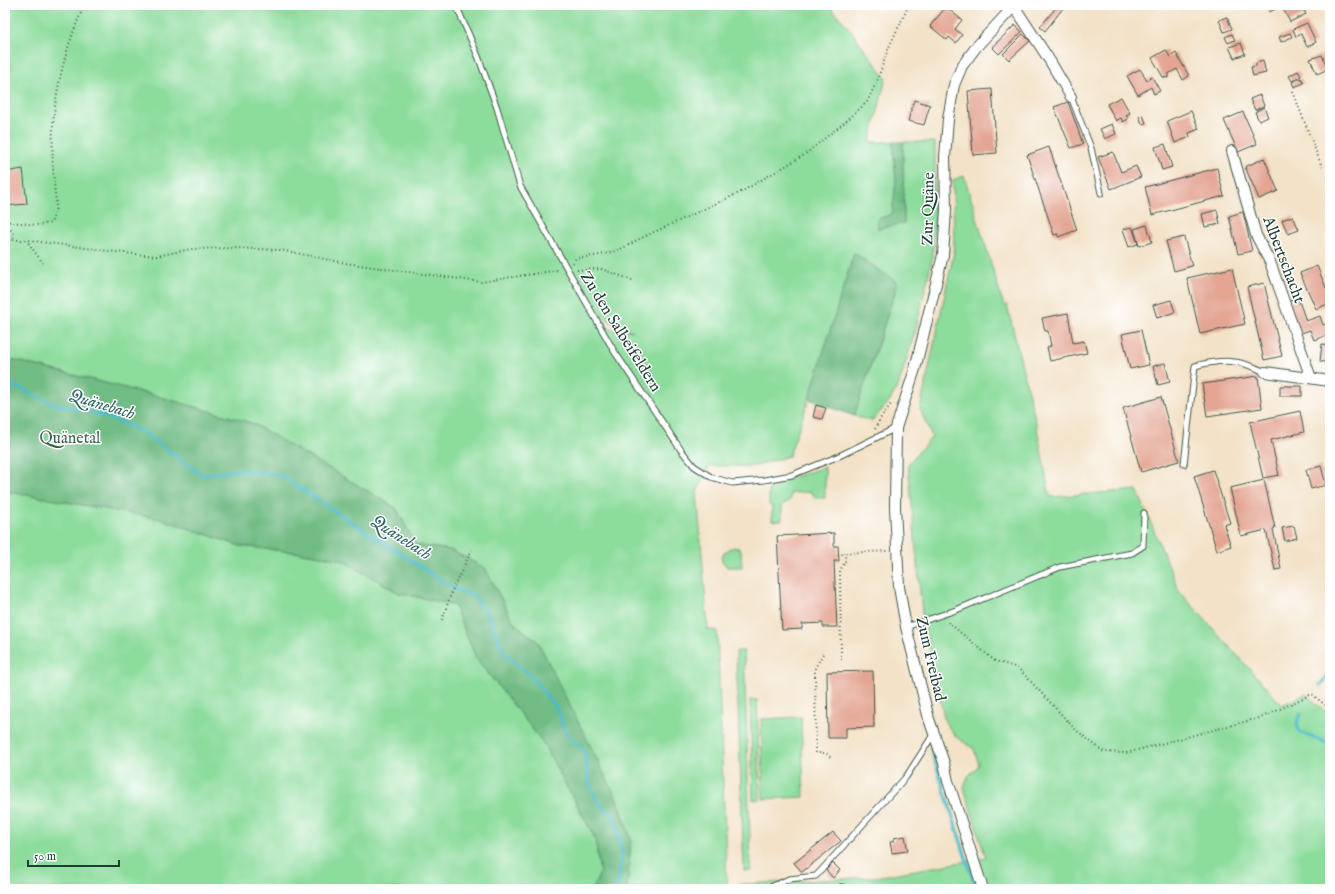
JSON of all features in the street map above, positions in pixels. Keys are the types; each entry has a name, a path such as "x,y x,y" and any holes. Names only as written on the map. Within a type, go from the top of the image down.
{"street":[{"name":"Zur Quäne","path":"896,428 915,369 943,255 946,210 945,157 948,119 954,85 962,66 977,46 1014,6 1050,61 1071,97"},
{"name":"Albertschacht","path":"1232,151 1256,235 1270,262 1311,378"},
{"path":"1265,372 1330,381"},
{"name":"Zum Freibad","path":"896,428 897,552 899,587 906,628 933,735 944,762 948,781 983,889"}],"lane":[{"name":"Zu den Salbeifeldern","path":"456,5 478,56 497,108 520,186 555,245 567,270 614,351 681,450 694,466 710,477 732,483 764,480 792,474 840,456 896,428"},
{"path":"1071,97 1091,148 1101,193"},
{"path":"1184,464 1195,366 1218,360 1248,363 1265,372"},
{"path":"906,628 940,616 1060,567 1132,553 1143,546 1144,512"},
{"path":"766,889 789,879 816,876 906,777 933,735"}],"path":[{"path":"5,222 36,224 51,223 57,208 54,181 54,114 66,58 76,23 85,5"},
{"path":"88,5 103,10"},
{"path":"567,270 576,258 602,255 622,250 637,240 741,192 804,155 868,102 889,46 909,5"},
{"path":"1292,92 1322,167"},
{"path":"5,222 13,232 14,240"},
{"path":"5,240 26,240 157,256 205,249 233,248 281,250 345,263 481,282 555,270 601,269 632,280"},
{"path":"26,240 43,263"},
{"path":"442,620 453,588 472,550"},
{"path":"838,556 845,553 885,551"},
{"path":"841,660 840,570 845,562 845,553"},
{"path":"940,616 995,661 1018,668 1078,731 1104,752 1126,753 1260,718 1280,711 1286,706 1312,694 1330,708"},
{"path":"823,654 816,668 816,753 826,753 830,757"}],"green space":[{"path":"5,5 828,5 849,28 886,78 870,142 893,142 896,182 892,214 904,223 903,142 935,142 935,222 932,260 915,332 899,384 889,402 872,421 854,416 898,283 854,253 809,399 789,456 755,466 709,466 697,492 708,630 717,630 727,885 875,877 986,858 964,788 968,776 979,765 974,749 956,737 945,722 922,613 908,464 932,437 920,409 954,252 953,180 964,176 1004,306 1007,305 1036,423 1050,497 1137,490 1179,591 1282,705 1305,694 1330,715 1330,889 627,889 631,839 538,642 514,623 485,568 450,550 416,545 396,508 252,423 153,395 5,358","holes":["599,311 612,324 633,331 609,329"]},
{"path":"893,142 903,142 904,223 878,229 877,219 892,214 896,182"},
{"path":"854,253 898,283 854,416 809,399"},
{"name":"Quänetal","path":"5,358 153,395 252,423 396,508 416,545 450,550 485,568 514,623 538,642 619,803 631,839 627,889 593,889 600,873 595,838 542,741 476,658 454,605 399,593 340,559 240,546 161,519 5,491"},
{"path":"825,467 825,498 816,498 811,492 791,493 790,500 782,506 782,520 772,521 772,506 769,505 769,488 772,484"},
{"path":"5,491 161,519 240,546 340,559 399,593 454,605 476,658 542,741 595,838 600,873 593,889 5,889"},
{"path":"734,547 739,548 741,551 742,567 727,567 722,561 721,557 728,549"},
{"path":"736,651 744,651 751,871 744,871"},
{"path":"750,700 757,700 760,799 753,800"},
{"path":"801,717 804,797 763,799 761,719"}],"building":[{"path":"1058,5 1064,7 1045,31 1040,27"},
{"path":"1279,5 1280,7 1269,12 1267,6"},
{"path":"1291,5 1301,5 1306,14 1290,22 1283,9"},
{"path":"946,7 962,20 955,29 962,35 956,43 949,37 947,40 930,26"},
{"path":"1227,17 1232,29 1224,32 1219,20"},
{"path":"1307,23 1316,42 1307,47 1301,34 1296,37 1293,29"},
{"path":"1015,25 1022,32 999,54 992,47"},
{"path":"1290,33 1292,37 1281,42 1279,37"},
{"path":"1023,34 1030,41 1009,60 1003,54"},
{"path":"1232,34 1235,40 1228,43 1225,37"},
{"path":"1241,43 1245,54 1234,58 1229,47"},
{"path":"1166,50 1170,57 1176,53 1189,76 1183,80 1177,69 1168,74 1168,78 1163,77 1152,58"},
{"path":"1322,55 1328,69 1317,74 1310,59"},
{"path":"1263,61 1266,73 1253,76 1251,67 1256,66 1256,63"},
{"path":"1140,69 1147,80 1152,77 1160,91 1154,94 1151,87 1138,95 1127,76"},
{"path":"1298,71 1301,76 1292,81 1289,76"},
{"path":"1301,78 1304,83 1294,87 1292,82"},
{"path":"992,89 997,153 973,155 968,91"},
{"path":"1260,95 1264,106 1255,110 1250,99"},
{"path":"1121,97 1130,113 1126,115 1128,119 1123,122 1121,118 1116,121 1107,104"},
{"path":"914,100 930,105 924,125 908,121"},
{"path":"1068,102 1083,144 1071,148 1054,107"},
{"path":"1264,107 1268,117 1259,121 1255,112"},
{"path":"1191,111 1199,129 1189,133 1190,137 1175,143 1167,121"},
{"path":"1243,112 1257,144 1238,152 1224,120"},
{"path":"1143,115 1146,123 1142,124 1139,116"},
{"path":"1112,124 1116,134 1105,139 1100,129"},
{"path":"1165,144 1172,167 1162,170 1155,147"},
{"path":"1049,147 1077,230 1058,237 1058,234 1054,235 1027,155"},
{"path":"1113,152 1121,172 1136,166 1141,177 1111,189 1098,157"},
{"path":"1264,158 1278,191 1259,199 1245,167"},
{"path":"1217,168 1224,196 1152,215 1145,187"},
{"path":"23,169 27,204 5,206 5,172"},
{"path":"1217,210 1220,224 1205,227 1202,214"},
{"path":"1243,212 1252,251 1238,254 1229,216"},
{"path":"1293,216 1299,230 1288,234 1282,220"},
{"path":"1147,225 1152,242 1139,246 1134,229"},
{"path":"1132,227 1138,244 1129,247 1123,229"},
{"path":"1184,237 1192,266 1174,271 1166,241"},
{"path":"1317,266 1330,297 1330,303 1316,309 1300,273"},
{"path":"1232,268 1245,324 1200,334 1187,278"},
{"path":"1264,283 1282,356 1264,360 1247,287"},
{"path":"1298,298 1306,321 1320,316 1323,325 1330,322 1330,334 1314,340 1310,330 1299,334 1287,302"},
{"path":"1171,300 1175,312 1157,318 1153,305"},
{"path":"1068,313 1073,343 1084,341 1087,353 1050,361 1047,347 1051,346 1048,331 1045,331 1042,318"},
{"path":"1141,330 1149,365 1130,369 1122,334"},
{"path":"1322,344 1330,345 1330,363 1320,361"},
{"path":"1165,363 1170,382 1158,385 1153,366"},
{"path":"1258,376 1262,408 1207,416 1202,384"},
{"path":"1280,386 1302,386 1302,396 1280,396"},
{"path":"1328,395 1330,395 1330,409 1327,408"},
{"path":"1161,397 1179,461 1141,472 1123,408"},
{"path":"816,405 826,408 822,419 813,417"},
{"path":"1300,411 1304,432 1271,440 1279,475 1263,478 1250,422"},
{"path":"1321,466 1326,485 1311,489 1306,470"},
{"path":"1213,470 1230,523 1224,525 1231,546 1217,551 1194,476"},
{"path":"1264,480 1275,528 1273,529 1281,569 1275,570 1266,530 1241,536 1230,488"},
{"path":"1294,526 1297,538 1285,541 1282,528"},
{"path":"834,533 834,546 838,546 839,561 834,561 837,627 823,627 823,623 802,624 802,629 782,630 777,536"},
{"path":"873,671 874,727 846,728 846,738 828,738 827,672"},
{"path":"833,832 841,841 802,872 794,863"},
{"path":"905,836 908,851 892,853 890,842 894,841 894,838"},
{"path":"833,863 840,870 833,878 826,870"},
{"path":"839,884 844,884 844,889 840,889"}],"waterway":[{"name":"Quänebach","path":"5,384 19,388 53,404 93,412 142,431 202,475 240,470 278,474 453,588 474,596 488,615 504,653 530,675 558,710 565,732 585,752 589,785 599,803 615,818 622,852 617,889"},
{"path":"1320,685 1330,673"},
{"path":"1301,714 1297,722 1299,732 1330,744"},
{"path":"931,749 976,889"}]}
